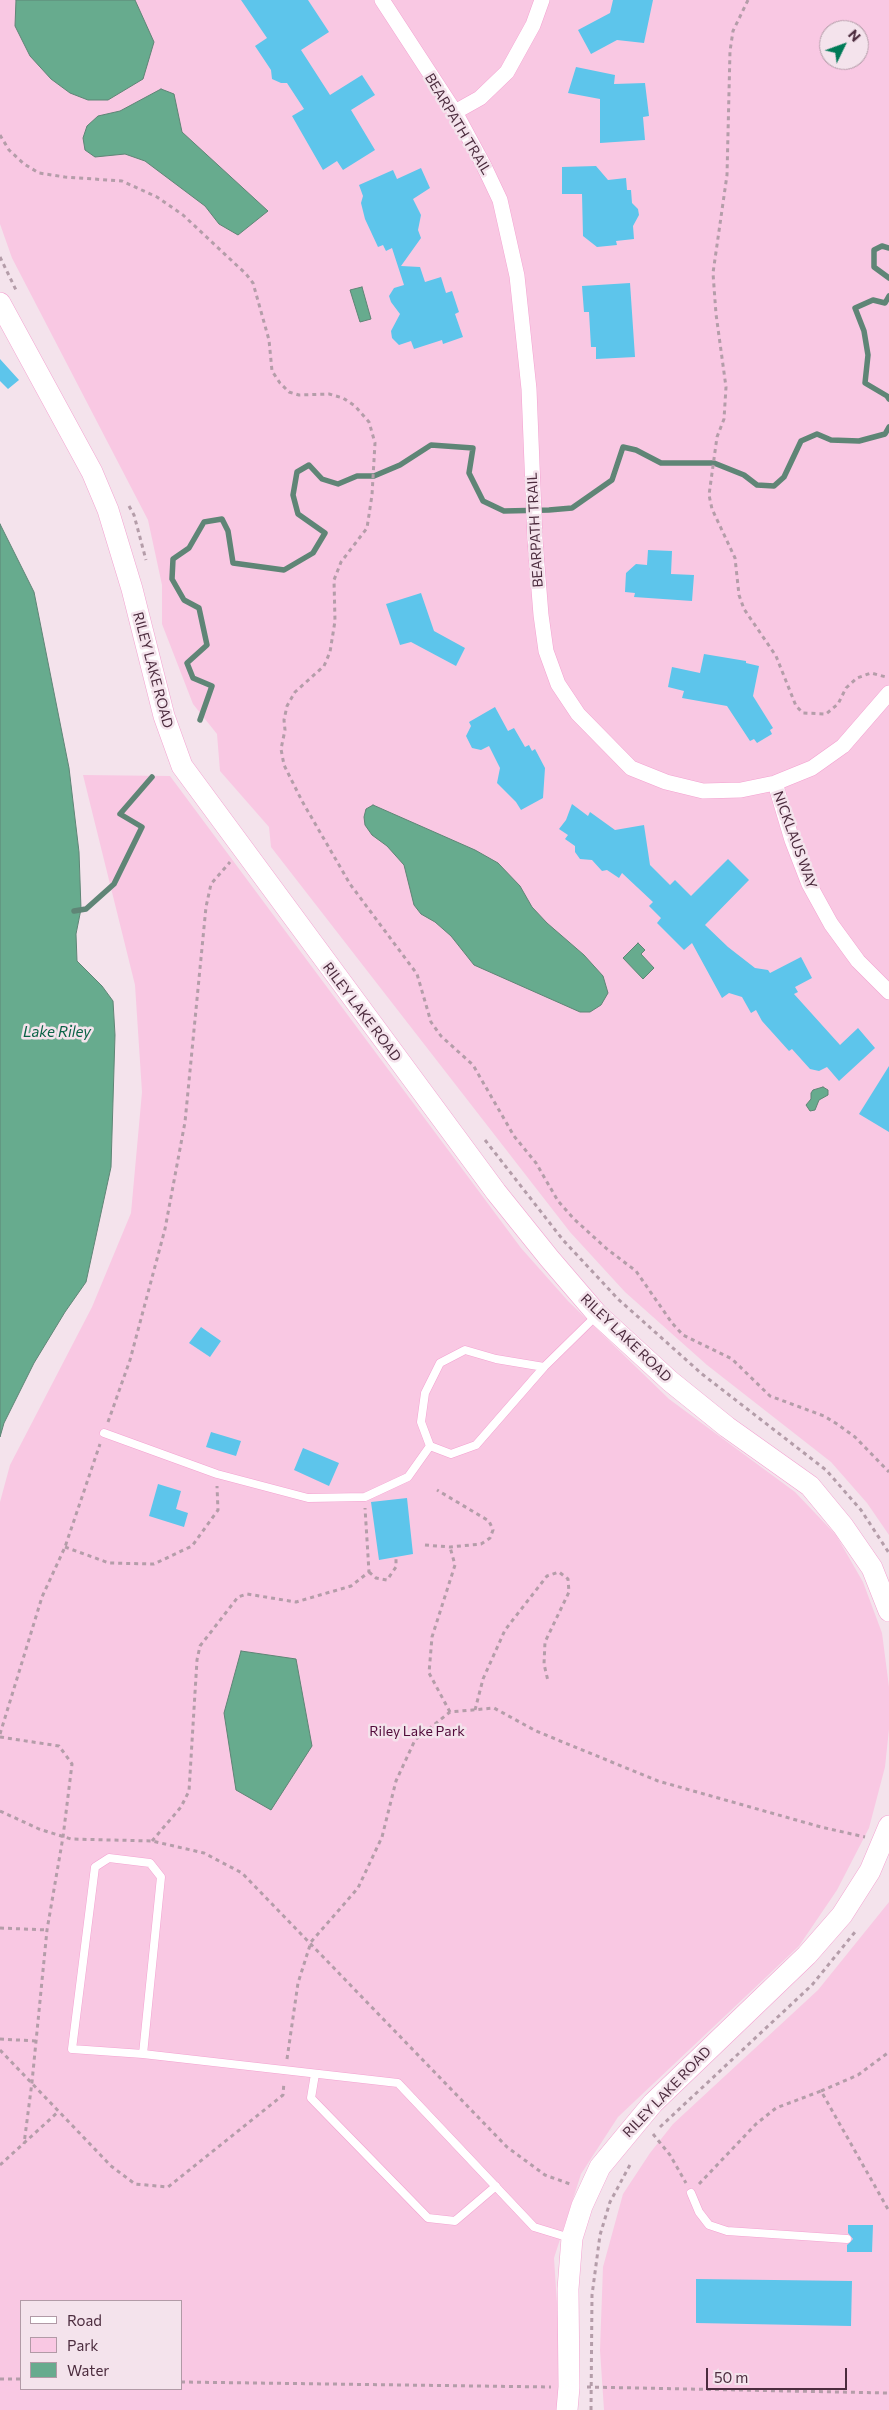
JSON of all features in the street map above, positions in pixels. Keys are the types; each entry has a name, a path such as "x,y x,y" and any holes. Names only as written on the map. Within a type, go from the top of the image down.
{"street":[{"name":"BEARPATH TRAIL","path":"382,0 455,112 484,164 500,200 517,276 529,389 535,540 546,651 558,684 578,714 602,742 631,768 666,782 703,791 741,790 774,783 812,768 843,746 889,693"},
{"path":"455,112 480,98 506,72 533,25 542,0"},
{"name":"RILEY LAKE ROAD","path":"0,303 92,472 108,510 132,589 164,716 182,766 243,852 496,1192 597,1314 670,1381 727,1427 810,1486 843,1526 872,1568 889,1611"},
{"name":"NICKLAUS WAY","path":"774,783 792,840 809,884 831,924 858,961 889,992"},
{"name":"RILEY LAKE ROAD","path":"567,2410 569,2387 568,2289 572,2238 600,2167 653,2103 807,1955 842,1915 870,1871 886,1834"}],"lane":[{"path":"544,1367 496,1359 465,1350 440,1363 425,1393 421,1422 430,1446 451,1454 476,1444 544,1367 597,1314"},
{"path":"104,1433 216,1474 308,1498 365,1497 408,1477 430,1446"},
{"path":"143,2054 162,1877 150,1863 109,1858 95,1868 72,2049 143,2054 398,2083 534,2227 572,2238"},
{"path":"315,2074 311,2098 428,2218 455,2221 496,2186"},
{"path":"691,2193 700,2212 710,2225 726,2231 848,2239"}],"path":[{"path":"748,0 732,31 727,175 713,273 716,314 726,387 724,419 717,437 709,495 712,510 735,558 739,595 754,626 776,656 796,706 803,714 826,714 838,704 846,688 857,678 871,673 889,678"},
{"path":"0,135 8,150 24,164 39,173 122,181 158,197 183,215 246,274 253,283 269,340 272,371 280,383 289,392 299,395 329,394 343,398 355,406 369,422 375,444 372,495 367,528 341,562 334,580 335,621 330,652 324,666 295,692 287,706 281,749 284,765 302,801 350,884 417,974 431,1022 441,1036 473,1065 514,1136 536,1163 558,1200 574,1219 607,1250 636,1271 672,1323 683,1335 732,1359 770,1396 824,1416 837,1424 855,1437 889,1472"},
{"path":"24,2144 47,1930 63,1836 72,1764 59,1746 0,1736 42,1597 65,1547 130,1360 165,1229 184,1122 206,907 211,884 224,866 243,852"},
{"path":"480,1133 563,1240 618,1299 702,1374 826,1470 862,1510 889,1553"},
{"path":"65,1547 109,1563 154,1564 192,1546 218,1510 216,1474"},
{"path":"425,1545 481,1544 490,1538 493,1530 489,1521 437,1490"},
{"path":"365,1497 369,1572 376,1578 387,1580 396,1567 396,1557"},
{"path":"450,1546 455,1565 432,1637 429,1673 450,1712"},
{"path":"152,1841 181,1807 189,1791 197,1660 200,1646 229,1606 238,1597 247,1594 296,1602 351,1586 369,1572"},
{"path":"475,1710 482,1679 505,1630 547,1576 559,1572 568,1579 569,1592 545,1642 544,1664 548,1681"},
{"path":"0,2050 111,2166 135,2184 168,2187 283,2095 298,1983 311,1942 358,1888 382,1837 396,1781 414,1740 450,1712 494,1708 536,1731 658,1781 821,1827 886,1834"},
{"path":"0,1811 39,1830 63,1836 152,1841 204,1853 242,1873 311,1942 507,2147 545,2175 589,2191 610,2202"},
{"path":"0,1928 47,1930"},
{"path":"648,2141 653,2134 812,1985 858,1928"},
{"path":"0,2038 36,2041"},
{"path":"653,2134 670,2155 691,2193 756,2124 776,2108 858,2075 889,2052"},
{"path":"821,2091 889,2211"},
{"path":"0,2165 59,2111"},
{"path":"591,2410 592,2295 600,2235 610,2202 632,2162"},
{"path":"0,2379 20,2379"},
{"path":"182,2382 889,2393"}],"green space":[{"path":"0,0 889,0 889,1535 867,1503 831,1462 707,1365 625,1292 570,1232 271,847 269,827 220,771 217,734 193,704 162,624 162,585 148,520 12,258 0,224"},
{"name":"Riley Lake Park","path":"83,775 170,776 521,1248 568,1301 669,1399 795,1492 836,1535 863,1582 882,1633 889,1687 889,1729 885,1767 869,1828 837,1890 799,1946 618,2117 581,2174 554,2258 564,2410 0,2410 0,1502 10,1465 92,1307 131,1213 142,1092 135,985"},
{"path":"889,1902 889,2410 604,2410 600,2350 603,2267 623,2194 650,2153 673,2124 818,1990"}],"water":[{"path":"16,0 135,0 154,42 143,79 108,100 88,100 70,93 51,79 30,56 15,26"},
{"path":"161,89 174,94 182,132 268,211 238,235 219,224 205,206 145,161 125,154 95,157 85,150 83,138 87,126 98,116 120,111"},
{"path":"362,287 371,319 360,322 350,290"},
{"name":"Lake Riley","path":"0,524 34,592 69,768 79,852 81,909 76,934 77,961 102,986 113,1001 115,1035 111,1167 86,1282 34,1363 4,1423 0,1437"},
{"path":"373,805 475,850 498,863 520,886 532,907 547,923 584,955 603,976 608,993 601,1005 590,1012 580,1012 474,965 451,936 435,922 421,914 414,905 404,865 387,846 372,835 365,825 366,809"},
{"path":"638,943 645,950 641,954 654,968 643,979 623,958"},
{"path":"823,1087 828,1090 828,1095 819,1100 815,1110 810,1111 806,1105 811,1099 811,1093 813,1090"},
{"path":"241,1651 296,1659 312,1746 271,1810 236,1790 224,1713"}],"building":[{"path":"241,0 308,0 329,32 301,50 330,95 362,75 375,95 351,110 375,150 343,170 337,161 323,170 292,116 304,109 287,83 281,83 272,79 271,70 255,46 267,38"},
{"path":"613,0 653,0 644,43 617,40 591,54 578,30 610,13"},
{"path":"576,67 615,75 614,84 645,83 649,116 643,117 645,140 600,143 600,99 568,93"},
{"path":"596,166 608,180 626,178 627,190 631,190 632,203 638,209 639,215 633,226 634,239 616,241 617,245 597,247 583,236 582,194 562,194 562,167"},
{"path":"421,168 430,188 413,199 421,215 418,230 421,238 401,266 420,267 425,282 441,277 446,293 452,291 459,312 455,314 463,337 443,344 442,340 414,349 411,341 399,345 392,338 391,331 400,314 389,296 394,288 404,285 392,248 386,251 383,245 378,247 365,219 361,203 363,196 359,185 393,170 397,179"},
{"path":"630,283 635,357 596,359 596,347 591,347 589,312 584,312 582,286"},
{"path":"0,359 19,380 8,389 0,381"},
{"path":"648,550 672,551 671,574 694,575 692,601 634,597 635,593 625,592 626,573 636,564 647,565"},
{"path":"421,593 434,631 465,648 456,666 411,642 400,645 386,604"},
{"path":"704,654 746,661 746,663 759,666 753,696 773,728 770,730 772,734 757,743 754,739 750,741 727,706 682,698 684,691 668,687 672,667 700,673"},
{"path":"495,707 508,731 514,728 525,747 529,745 532,751 535,749 545,768 543,798 521,810 516,802 497,783 500,768 489,746 481,750 472,748 466,736 471,726 469,722"},
{"path":"572,804 588,816 590,812 615,830 644,825 650,865 670,885 675,880 691,896 728,859 749,880 705,925 728,947 755,968 768,970 770,973 801,957 812,978 795,987 798,992 794,994 840,1045 858,1028 875,1048 839,1081 827,1067 819,1071 810,1069 792,1049 789,1051 762,1021 756,1010 751,1013 742,997 729,993 722,998 692,943 684,950 657,923 661,918 649,906 653,902 622,873 619,878 607,870 602,871 592,860 580,859 575,852 575,846 565,839 568,835 559,829 566,820"},
{"path":"889,1066 889,1132 859,1114"},
{"path":"201,1327 221,1341 210,1357 189,1343"},
{"path":"211,1432 241,1441 236,1456 206,1447"},
{"path":"303,1448 339,1463 329,1486 294,1470"},
{"path":"158,1484 181,1491 176,1509 188,1513 184,1527 149,1516"},
{"path":"407,1498 413,1554 379,1560 371,1502"},
{"path":"848,2225 873,2225 872,2252 847,2252 847,2245 853,2239 848,2233"},
{"path":"696,2279 852,2281 851,2326 696,2323"}],"waterway":[{"path":"889,248 882,246 874,250 874,267 889,278"},
{"path":"889,296 885,303 873,300 855,308 864,331 868,355 865,383 889,399"},
{"path":"200,720 212,686 193,678 187,663 207,645 199,608 184,600 172,579 173,559 189,548 204,522 222,519 228,531 233,563 284,570 313,553 325,533 298,514 293,495 297,472 309,465 322,479 338,484 357,476 374,476 400,465 431,445 473,448 469,473 483,501 504,511 549,510 572,508 612,480 623,447 636,450 661,463 714,463 744,475 757,485 774,486 784,477 801,441 817,434 831,440 859,441 885,434 889,427"},
{"path":"74,911 86,909 114,884 142,827 120,814 152,777"}]}
